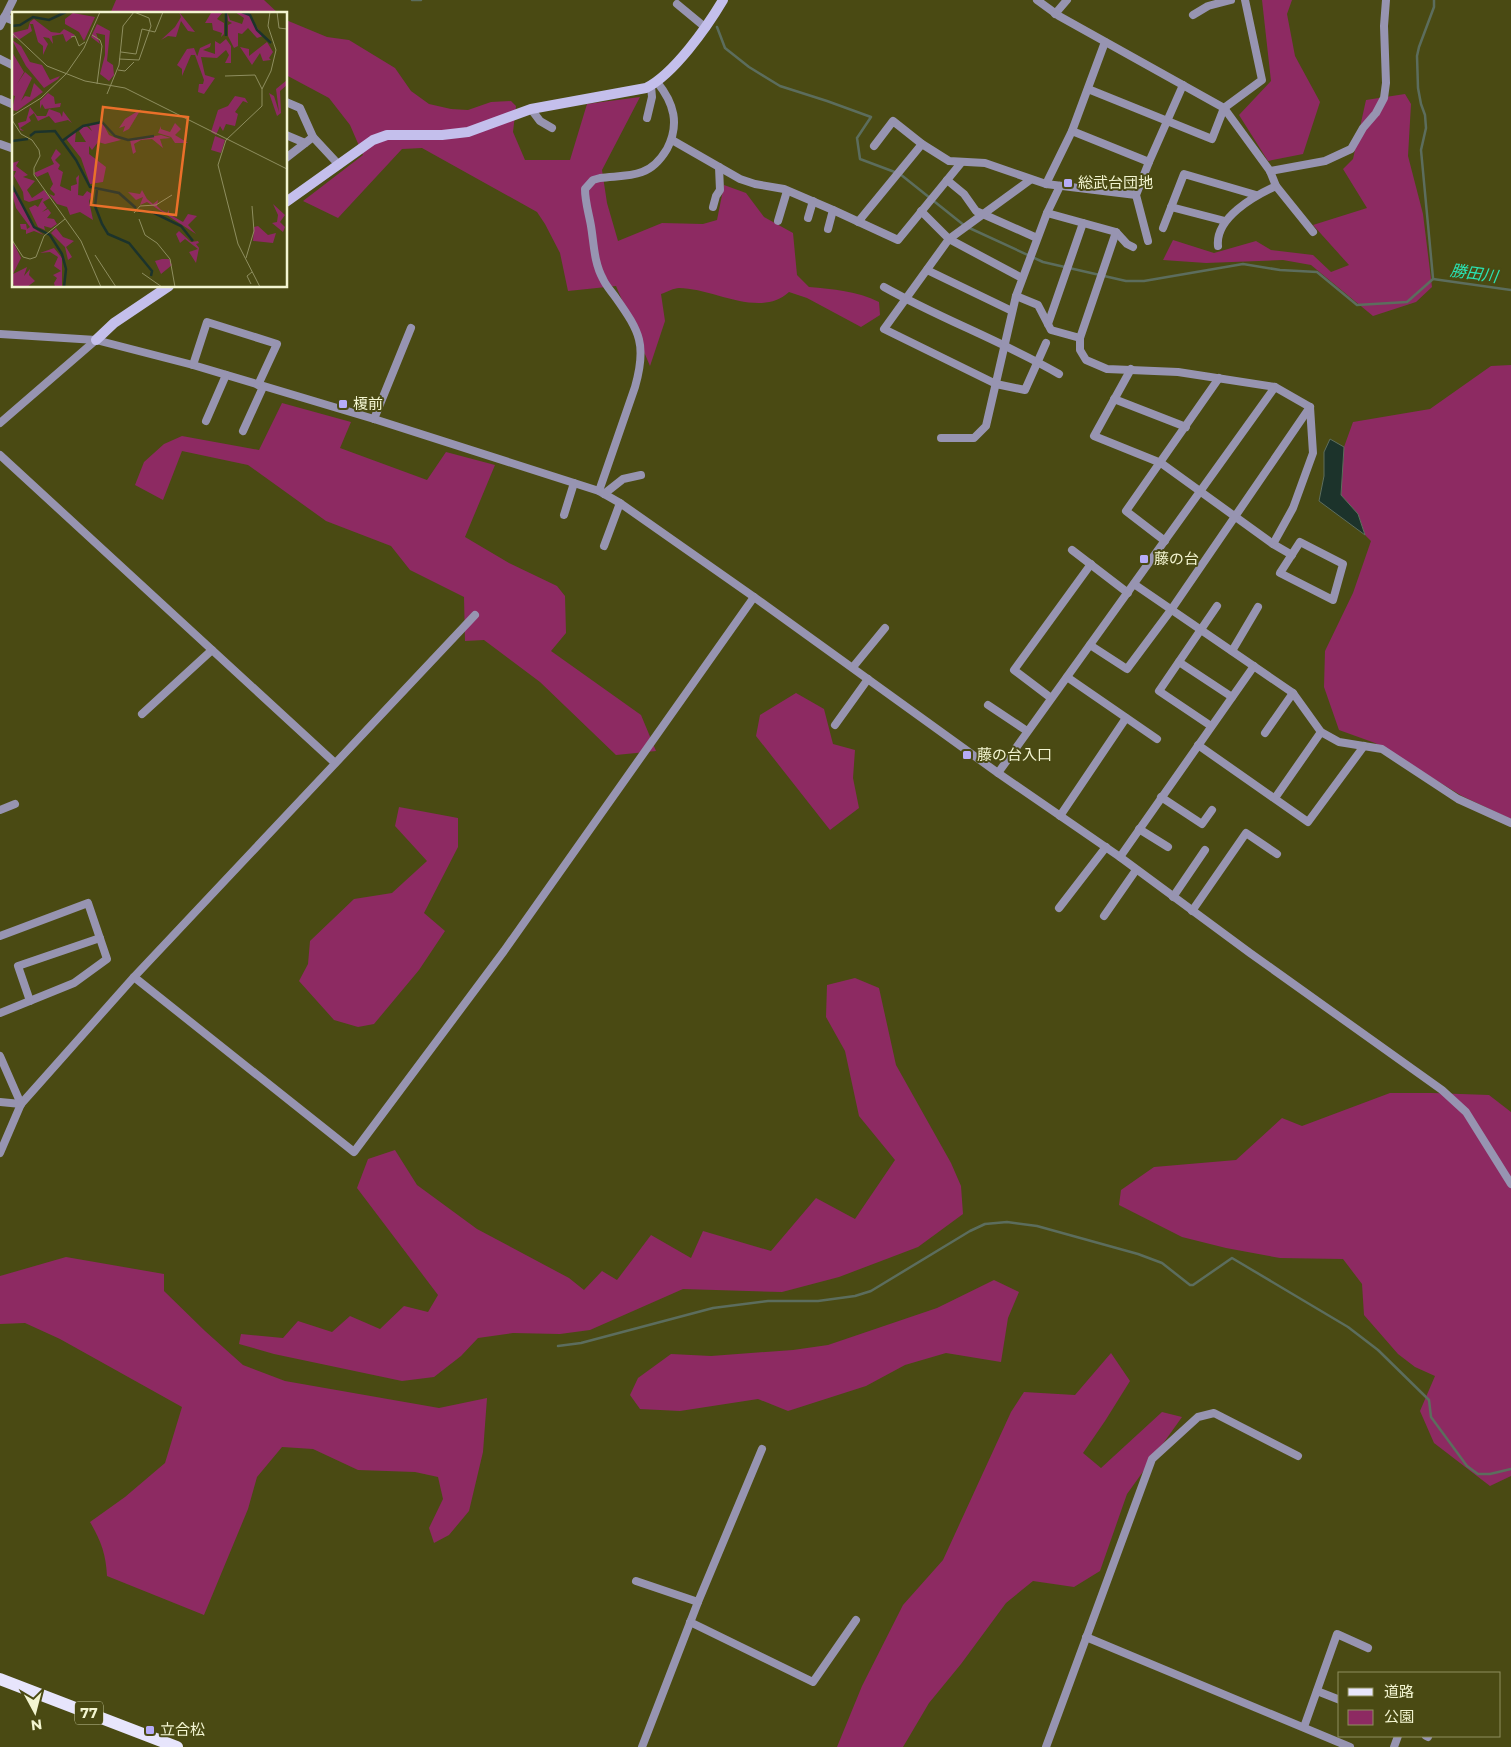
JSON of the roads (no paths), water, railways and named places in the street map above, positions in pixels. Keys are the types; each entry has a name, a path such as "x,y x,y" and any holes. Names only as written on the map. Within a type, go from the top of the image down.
{"main road":[{"name":"77","path":"0,1679 177,1747"}],"street":[{"path":"0,26 12,0"},
{"path":"288,201 373,140 387,135 456,134 468,132 531,109 646,88 654,84 683,55 706,28 723,0"},
{"path":"1037,0 1055,14 1224,108 1270,171 1276,186 1313,232"},
{"path":"1055,14 1067,0"},
{"path":"1193,15 1208,3 1231,0"},
{"path":"1088,89 1212,139 1224,108 1262,80 1245,0"},
{"path":"1270,171 1325,161 1351,149 1363,128 1376,113 1384,98 1386,83 1384,26 1386,0"},
{"path":"677,4 706,28"},
{"path":"4,17 12,20"},
{"path":"1046,184 1072,131 1105,42"},
{"path":"0,59 12,65"},
{"path":"647,118 654,84"},
{"path":"601,493 640,370 641,356 640,345 633,322 603,279 597,264 586,204 585,188 593,180 600,178 643,172 661,159 672,140 675,124 673,112 664,91 654,84"},
{"path":"1148,241 1136,195 1183,85"},
{"path":"0,99 12,104"},
{"path":"288,103 300,108 313,137 338,165"},
{"path":"531,109 540,120 552,128"},
{"path":"874,146 893,121 922,144 950,161 961,163 985,162 1030,180 1046,184 1136,195"},
{"path":"1072,131 1149,162"},
{"path":"288,135 305,143"},
{"path":"288,156 313,137"},
{"path":"672,140 740,179 787,191 898,240 961,163"},
{"path":"0,144 12,149"},
{"path":"858,222 922,144"},
{"path":"713,207 720,190 719,167"},
{"path":"1163,228 1184,174 1256,195"},
{"path":"947,180 964,194 976,211 982,215 1038,238"},
{"path":"1030,180 949,239 884,329 996,384 1025,390 1046,342"},
{"path":"941,438 974,438 986,426 1016,296 1047,213 1060,186"},
{"path":"1218,246 1217,240 1225,221 1256,195 1276,186"},
{"path":"778,220 787,191"},
{"path":"808,218 813,202"},
{"path":"1171,207 1225,221"},
{"path":"828,229 833,210"},
{"path":"922,211 949,239 1022,278"},
{"path":"1047,213 1116,232 1127,244 1133,247"},
{"path":"1048,324 1082,223"},
{"path":"1116,232 1080,338 1080,350 1086,360 1107,368 1178,372 1275,387 1310,408"},
{"path":"927,270 1012,311"},
{"path":"884,287 1004,344 1058,374"},
{"path":"0,423 114,323 166,288"},
{"path":"1016,296 1038,305 1051,330 1080,338"},
{"path":"193,365 207,322 278,344 243,431"},
{"path":"374,419 410,328"},
{"path":"0,334 96,340 193,365 374,419 574,483 601,493 620,503 998,773 1106,847 1442,1090 1466,1112 1511,1184"},
{"path":"1131,370 1094,436 1161,463 1273,544 1292,555"},
{"path":"206,420 226,375"},
{"path":"1165,541 1126,512 1219,378"},
{"path":"998,773 1275,387"},
{"path":"1114,399 1186,427"},
{"path":"1090,645 1127,669 1171,610 1310,408"},
{"path":"1273,544 1293,508 1313,453 1310,408"},
{"path":"0,454 335,764"},
{"path":"601,493 623,479 640,475"},
{"path":"564,515 574,483"},
{"path":"604,546 620,503"},
{"path":"1300,542 1343,564 1333,600 1280,573 1292,555 1300,542"},
{"path":"1072,550 1128,593"},
{"path":"1051,698 1014,670 1091,564"},
{"path":"1134,584 1293,693 1321,732 1339,742 1382,749 1458,799 1511,823"},
{"path":"134,977 354,1152 504,951 754,597"},
{"path":"1211,726 1159,692 1217,606"},
{"path":"1232,651 1258,607"},
{"path":"0,1153 21,1104 134,977 475,615"},
{"path":"852,667 885,628"},
{"path":"142,714 212,650"},
{"path":"1180,662 1232,697"},
{"path":"1120,857 1254,666"},
{"path":"1067,677 1157,739"},
{"path":"835,725 868,679"},
{"path":"1265,733 1293,693"},
{"path":"988,705 1027,731"},
{"path":"1060,816 1126,718"},
{"path":"1275,798 1321,732"},
{"path":"1198,745 1308,822 1364,746"},
{"path":"1161,798 1202,824 1212,810"},
{"path":"0,810 15,804"},
{"path":"1139,829 1168,847"},
{"path":"1192,911 1246,834 1277,854"},
{"path":"1059,908 1106,847"},
{"path":"1173,897 1206,850"},
{"path":"1104,916 1136,870"},
{"path":"0,936 88,904 106,959 74,983 0,1013"},
{"path":"30,1001 18,966 100,938"},
{"path":"0,1056 21,1104"},
{"path":"0,1102 21,1104"},
{"path":"1046,1747 1152,1459 1198,1417 1214,1413 1298,1456"},
{"path":"642,1747 698,1602 762,1449"},
{"path":"636,1581 698,1602"},
{"path":"690,1622 813,1682 856,1620"},
{"path":"1304,1727 1337,1634 1368,1648"},
{"path":"1086,1637 1350,1747"},
{"path":"1317,1691 1338,1699"}],"waterway":[{"path":"412,0 421,0"},
{"path":"1433,278 1421,150 1426,128 1425,115 1418,88 1417,56 1434,7 1434,0"},
{"path":"717,27 725,48 749,67 780,86 871,117 857,138 860,159 900,174 965,226 1043,262 1126,281 1144,281 1243,264 1280,270 1317,272 1357,305 1407,302 1433,279"},
{"name":"勝田川","path":"1433,279 1511,290"},
{"path":"558,1346 581,1343 713,1308 768,1301 818,1301 855,1296 871,1291 970,1231 985,1224 1007,1222 1037,1226 1138,1254 1162,1263 1190,1285 1193,1285 1232,1258 1348,1327 1378,1350 1429,1400 1431,1417 1467,1466 1478,1474 1490,1474 1511,1469"}],"place":[{"name":"総武台団地","path":"1068,183"},
{"name":"榎前","path":"343,404"},
{"name":"藤の台","path":"1144,559"},
{"name":"藤の台入口","path":"967,755"},
{"name":"立合松","path":"150,1730"}]}
